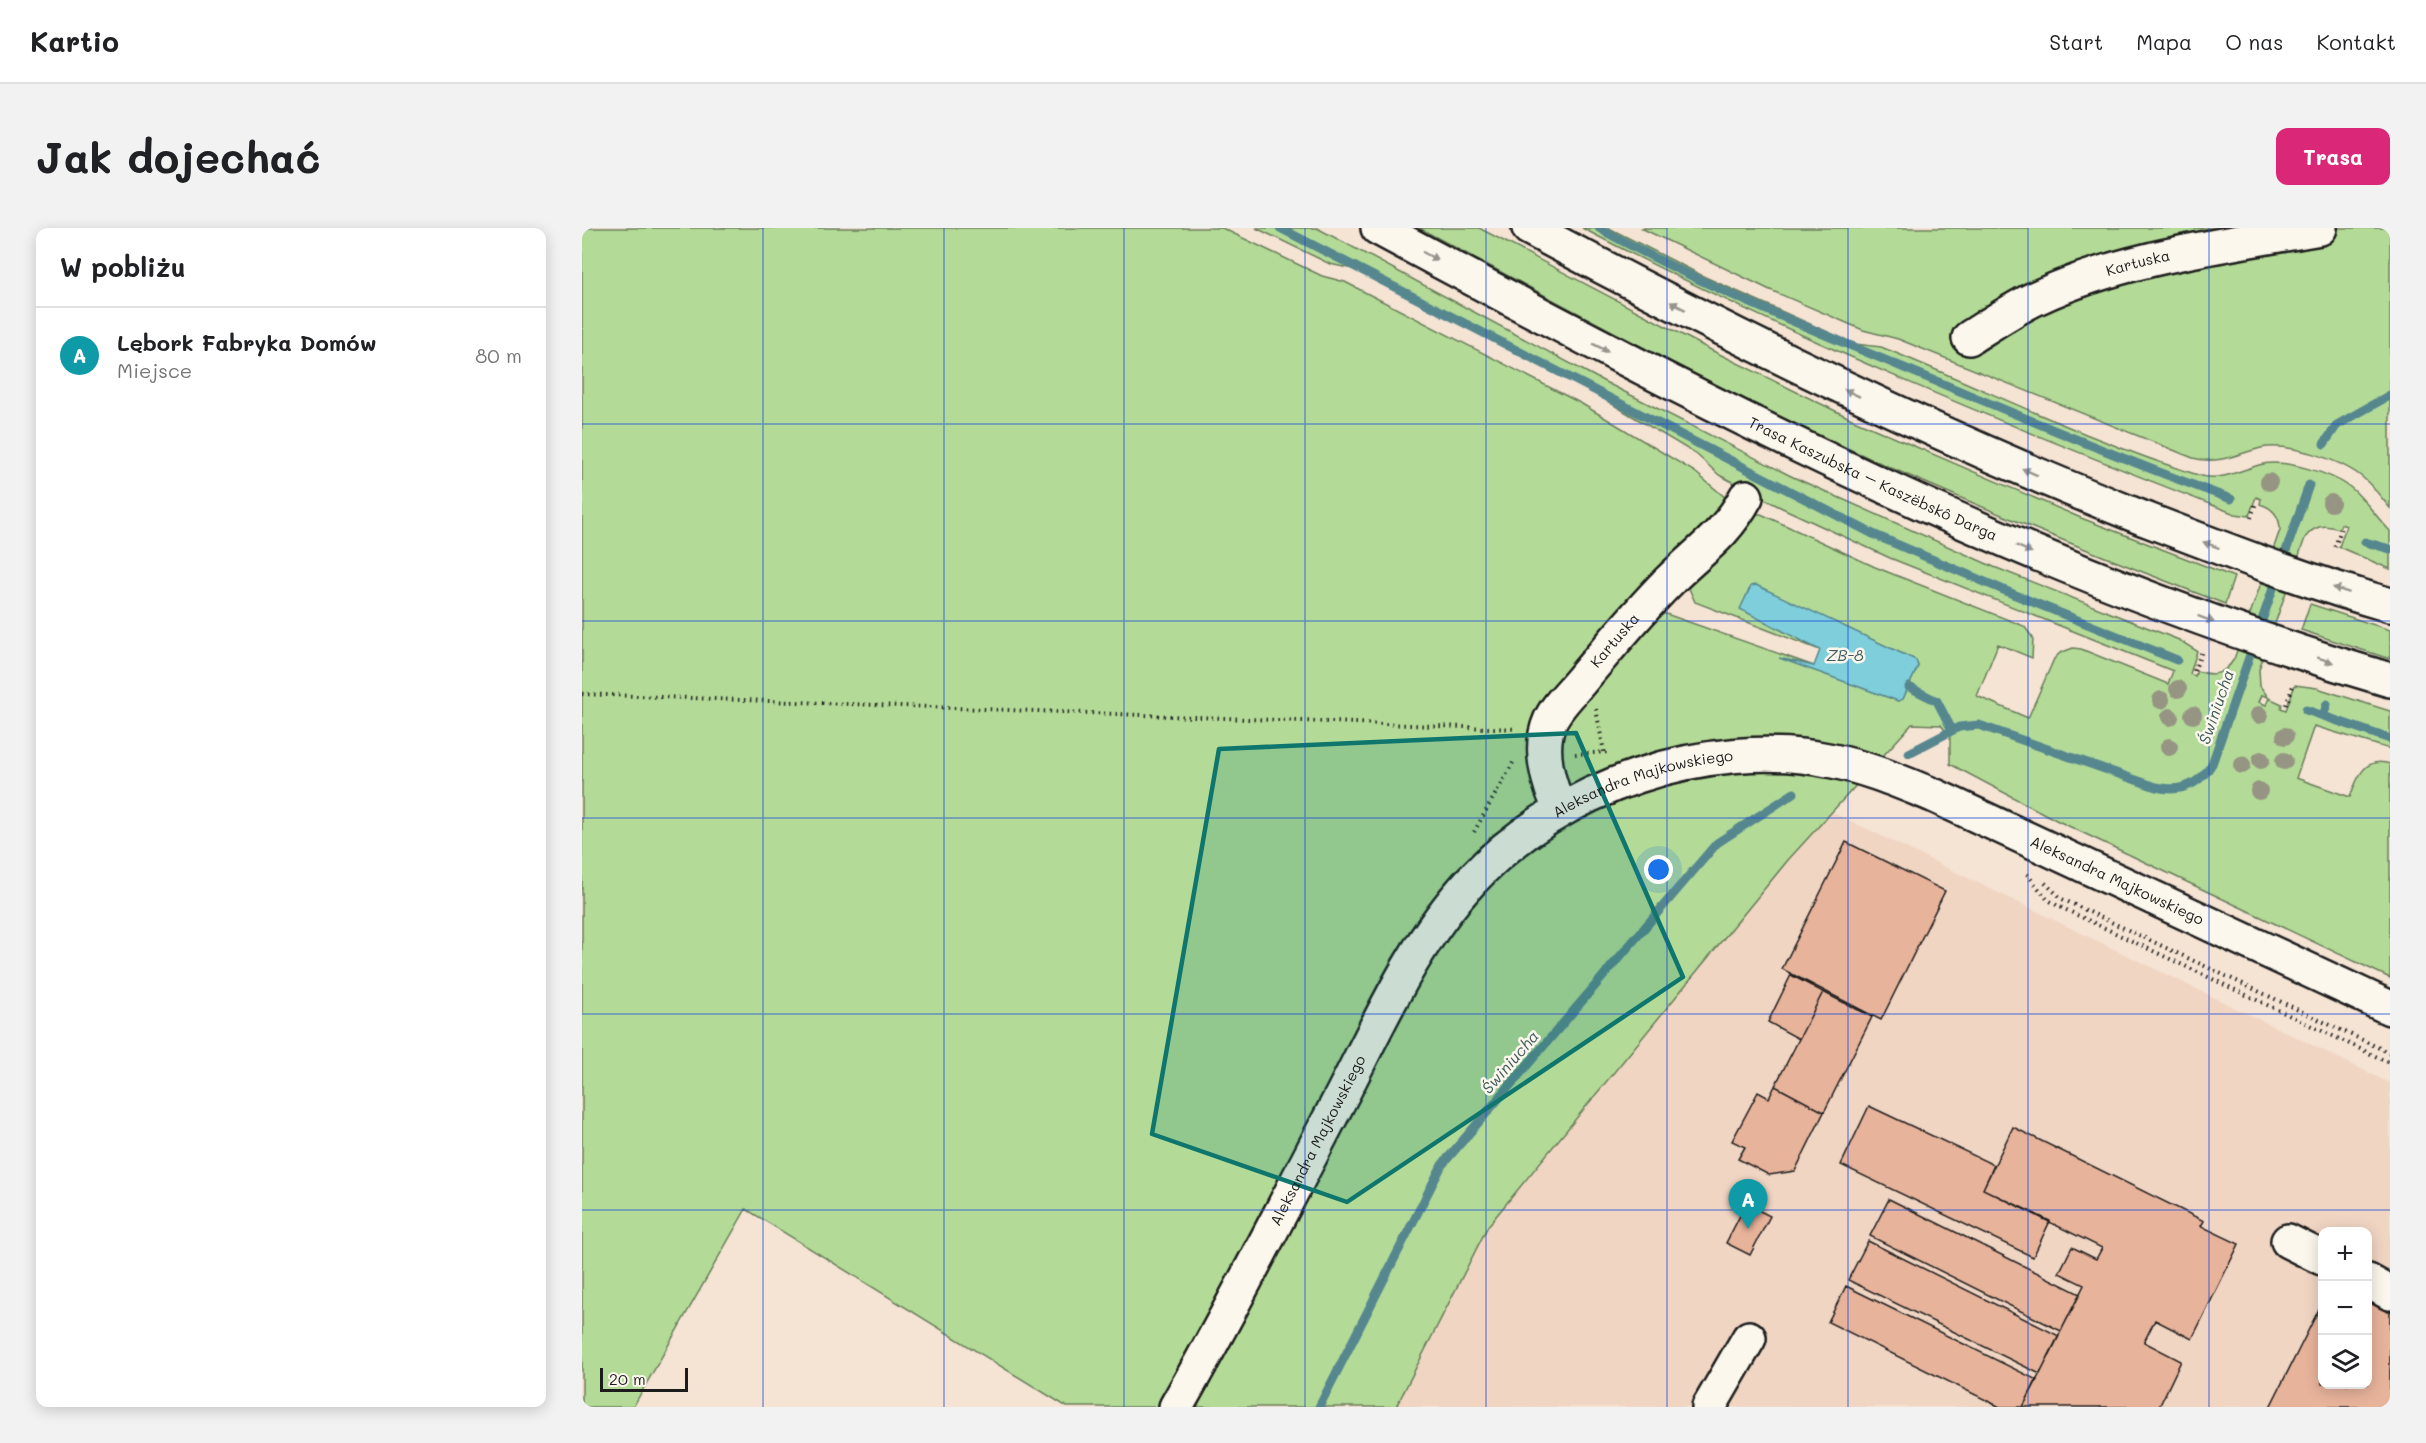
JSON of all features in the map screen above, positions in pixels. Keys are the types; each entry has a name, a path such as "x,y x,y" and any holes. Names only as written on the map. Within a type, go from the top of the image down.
{"main road":[{"name":"Trasa Kaszubska – Kaszëbskô Darga","path":"1378,228 1697,397 1836,465 2031,552 2256,638 2390,681"},
{"path":"1529,228 1730,333 1866,400 2058,485 2279,570 2390,606"},
{"name":"Kartuska","path":"1970,338 2035,299 2080,280 2173,255 2320,228"},
{"name":"Kartuska","path":"1561,810 1554,797 1545,756 1546,736 1550,721 1589,671 1669,581 1727,528 1746,497"},
{"name":"Aleksandra Majkowskiego","path":"1176,1407 1218,1335 1416,955 1441,917 1484,868 1530,829 1561,810 1613,784 1677,766 1730,757 1782,755 1831,760 1878,772 2026,853 2390,1008"},
{"path":"2288,1240 2318,1256"},
{"path":"2372,1284 2390,1293"},
{"path":"1709,1407 1749,1338"}],"path":[{"path":"2251,518 2256,502"},
{"path":"2335,547 2342,529"},
{"path":"2194,671 2202,651"},
{"path":"1589,671 1604,752 1613,784"},
{"path":"2286,705 2294,683"},
{"path":"582,694 1518,729"},
{"path":"1471,838 1516,759 1615,752"},
{"path":"2026,853 2024,856 2053,892 2062,899 2390,1053"},
{"path":"2026,853 2047,899 2058,906 2390,1063"}],"highlighted area":[{"path":"1576,733 1683,977 1347,1202 1152,1134 1219,749"}],"shaded area":[{"path":"1832,812 2390,1083 2390,1407 1396,1407 1488,1226 1788,860"}],"green space":[{"path":"582,228 1222,228 1322,276 1345,282 1582,404 1695,472 1727,499 1655,613 1666,614 1814,666 1786,660 1898,701 1903,699 1918,666 1916,660 1755,585 1751,586 1741,609 1820,650 1695,602 1687,584 1752,514 1761,514 1875,567 2024,626 2033,638 2032,658 1998,644 1977,696 2028,718 2054,659 2060,653 2073,648 2081,649 2168,684 2173,671 1890,558 1778,506 1719,475 1696,454 1587,389 1357,270 1330,264 1256,228 1317,228 1603,381 1793,477 1994,567 2179,640 2197,651 2190,674 2195,676 2197,671 2214,674 2223,671 2234,659 2280,530 2277,517 2272,510 2260,504 2261,499 2256,497 2249,516 2235,514 2069,449 1823,345 1662,269 1582,228 1609,228 1705,277 1855,344 1881,347 2077,431 2198,475 2221,476 2269,463 2293,465 2319,472 2350,487 2390,531 2390,569 2339,547 2346,526 2341,524 2339,529 2329,526 2320,527 2308,534 2259,669 2260,686 2268,697 2262,695 2259,702 2266,705 2269,698 2282,704 2281,708 2286,710 2295,685 2317,688 2390,711 2390,749 2314,726 2296,778 2350,797 2363,770 2374,763 2390,764 2390,978 2058,821 1950,764 1950,737 1941,725 1912,724 1788,860 1488,1226 1396,1407 1067,1407 746,1209 633,1407 582,1407"},
{"path":"1419,228 1479,228 1711,350 1856,421 2081,518 2234,577 2225,604 2035,529 1847,448 1685,369"},
{"path":"1641,228 2390,228 2390,508 2362,477 2328,459 2299,450 2272,447 2227,458 2202,460 2193,458 1898,339 1863,330 1768,289"},
{"path":"2310,604 2390,630 2390,659 2301,630"}],"water":[{"name":"ZB-8","path":"1756,585 1916,660 1918,666 1903,699 1898,701 1779,658 1814,666 1820,650 1740,609 1751,586"}],"building":[{"path":"1846,842 1945,891 1881,1020 1782,969"},
{"path":"1791,975 1823,992 1799,1039 1768,1022"},
{"path":"1823,992 1872,1017 1824,1112 1775,1086"},
{"path":"1775,1086 1824,1112 1795,1171 1769,1175 1738,1159 1745,1147 1732,1141 1758,1092 1769,1098"},
{"path":"1869,1106 1994,1165 1983,1189 2050,1221 2033,1257 1841,1165"},
{"path":"2013,1127 2204,1221 2201,1226 2239,1244 2192,1339 2155,1320 2144,1342 2181,1361 2159,1407 2023,1407 2084,1285 2059,1273 2072,1247 2096,1259 2102,1248 1983,1189"},
{"path":"1889,1199 2080,1294 2061,1331 1870,1236"},
{"path":"1746,1204 1770,1216 1750,1255 1726,1243"},
{"path":"1868,1241 2059,1336 2040,1374 1848,1280"},
{"path":"1846,1286 2037,1380 2023,1407 2000,1407 1828,1322"},
{"path":"2372,1303 2390,1312 2390,1407 2270,1407 2318,1311 2318,1389 2372,1389"}],"waterway":[{"path":"1280,228 1875,535 2177,660"},
{"path":"1599,228 1673,267 1786,319 2066,435 2231,499"},
{"name":"Świniucha","path":"2324,444 2337,425 2390,395"},
{"name":"Świniucha","path":"1909,753 1959,727 1979,725 2156,787 2181,788 2195,782 2212,764 2309,485"},
{"path":"2365,542 2390,549"},
{"path":"1909,687 1937,701 1952,730"},
{"path":"2323,716 2327,704"},
{"path":"2306,710 2390,739"},
{"name":"Świniucha","path":"1319,1407 1442,1165 1717,843 1794,793"}],"place":[{"name":"Lębork Fabryka Domów","path":"1748,1229"}]}
